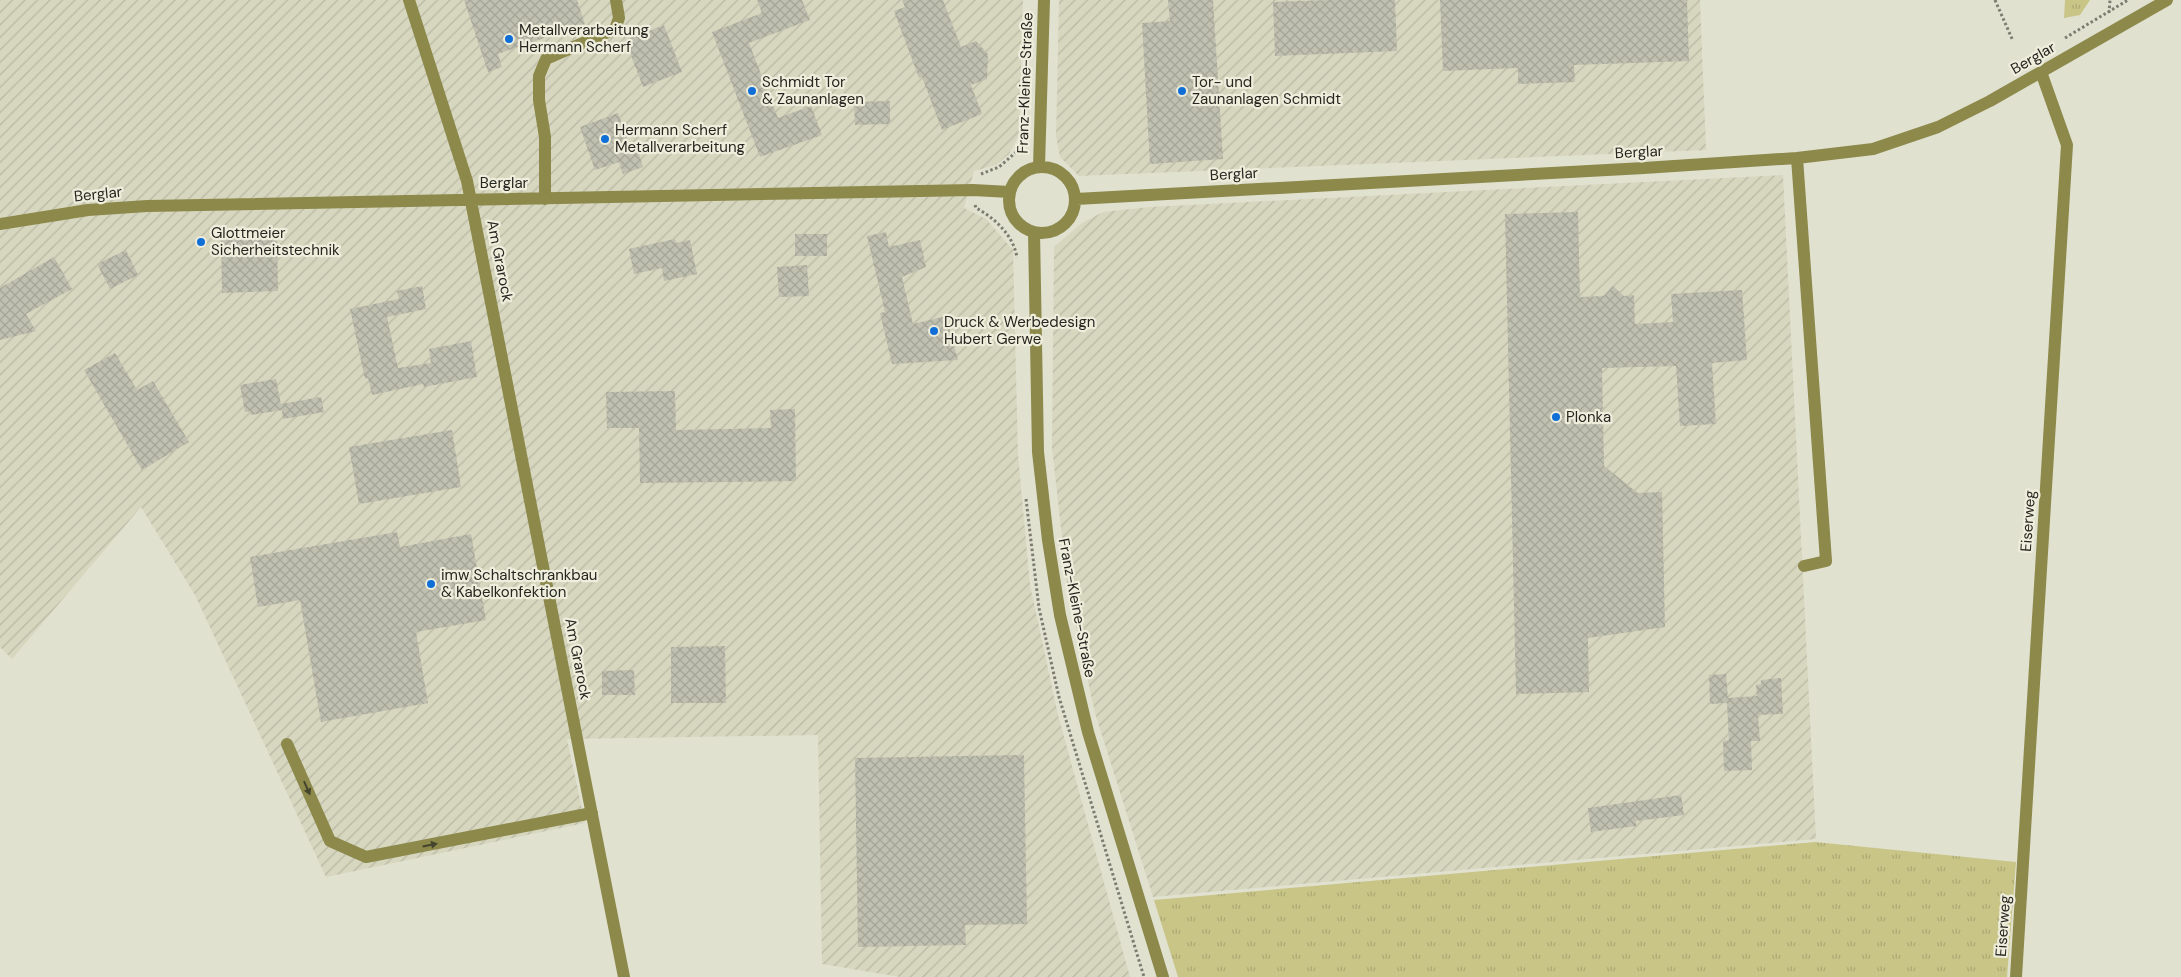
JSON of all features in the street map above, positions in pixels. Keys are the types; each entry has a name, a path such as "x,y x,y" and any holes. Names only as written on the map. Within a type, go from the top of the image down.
{"street":[{"name":"Am Grarock","path":"409,0 467,181 624,977"},
{"path":"545,199 545,137 539,100 538,76 546,59 615,29 619,18 616,0"},
{"name":"Franz-Kleine-Straße","path":"1039,166 1044,0"},
{"name":"Berglar","path":"1076,199 1797,158 1873,149 1938,127 2041,72 2167,0"},
{"name":"Eiserweg","path":"2016,977 2067,145 2041,72"},
{"path":"1797,158 1826,561 1804,566"},
{"path":"1039,166 1050,167 1064,175 1074,188 1075,209 1063,226 1054,231 1034,232 1021,225 1012,214 1009,204 1010,192 1020,175 1029,169 1039,166"},
{"name":"Berglar","path":"0,224 88,210 147,206 973,190 1010,192"},
{"name":"Franz-Kleine-Straße","path":"1034,232 1038,452 1048,540 1060,616 1088,732 1163,977"},
{"path":"287,744 330,841 366,857 592,812"}],"path":[{"path":"1994,0 2012,42"},
{"path":"973,190 978,175 999,167 1022,147 1023,118"}],"shaded area":[{"path":"0,0 1023,0 1019,135 1009,154 996,165 974,171 964,208 986,219 1013,250 1018,455 1030,585 1058,715 1130,977 900,977 822,964 818,735 567,739 585,823 326,877 195,595 141,507 12,659 0,647"},
{"path":"1059,0 1700,0 1706,150 1079,176 1060,157 1056,136"},
{"path":"1783,175 1816,839 1153,897 1095,713 1068,591 1052,448 1054,247 1082,223 1103,212 1150,207"}],"green space":[{"path":"2065,0 2090,0 2080,15 2064,18"},
{"path":"1815,842 2016,862 2007,977 1178,977 1154,900"}],"building":[{"name":"Metallverarbeitung Hermann Scherf","path":"464,0 577,0 585,24 498,54 502,67 488,72"},
{"path":"757,0 802,0 810,20 749,43 778,118 811,106 822,135 760,157 712,32 762,13"},
{"path":"902,0 943,0 961,47 976,41 988,54 987,79 971,85 982,114 942,130 922,77 919,78 894,11 905,7"},
{"name":"Tor- und Zaunanlagen Schmidt","path":"1168,0 1213,0 1223,159 1150,164 1142,23 1170,21"},
{"path":"1395,0 1397,51 1275,56 1273,2"},
{"path":"1440,0 1687,0 1689,61 1574,65 1575,82 1518,84 1518,68 1443,71"},
{"path":"664,25 682,72 643,87 625,40"},
{"path":"890,101 890,124 855,125 854,102"},
{"name":"Hermann Scherf Metallverarbeitung","path":"618,113 631,150 637,148 643,167 623,174 619,162 595,170 580,127"},
{"path":"1578,212 1580,297 1604,296 1613,286 1624,296 1634,295 1635,324 1673,322 1671,294 1742,290 1747,360 1712,363 1716,424 1680,426 1676,366 1602,368 1604,466 1638,493 1662,492 1665,627 1588,638 1589,692 1516,694 1505,214"},
{"path":"886,232 889,247 920,240 926,267 902,277 913,324 946,316 958,360 892,364 880,313 885,312 867,236"},
{"path":"277,233 278,291 222,293 221,235"},
{"path":"795,234 827,234 827,256 795,256"},
{"path":"675,239 676,243 690,240 697,274 664,281 662,268 634,274 629,249"},
{"path":"126,250 138,275 110,289 97,264"},
{"path":"54,257 72,289 26,314 36,331 0,340 0,288"},
{"path":"807,265 809,296 779,297 777,267"},
{"path":"422,286 426,309 387,317 398,368 431,363 429,349 471,341 477,377 424,387 423,384 372,395 368,378 365,379 350,309 399,299 397,291"},
{"path":"115,353 137,390 153,381 189,442 142,470 84,370"},
{"path":"276,379 282,410 251,415 251,411 245,412 240,385"},
{"path":"675,391 676,430 771,428 770,410 795,409 796,481 640,483 639,428 607,428 606,392"},
{"path":"321,397 324,412 283,419 281,404"},
{"path":"452,430 461,487 359,504 349,447"},
{"path":"397,532 400,547 471,534 486,620 416,632 428,703 321,722 300,600 258,607 250,557"},
{"path":"725,646 726,703 671,703 671,647"},
{"path":"634,670 635,695 602,695 602,671"},
{"path":"1726,674 1728,698 1757,696 1756,685 1761,684 1761,680 1781,678 1783,714 1758,715 1760,741 1751,741 1752,770 1724,771 1723,741 1729,740 1727,703 1710,704 1709,675"},
{"path":"1024,755 1027,924 965,925 966,945 858,947 855,758"},
{"path":"1681,795 1684,815 1636,821 1636,826 1591,832 1588,808"}],"place":[{"name":"Metallverarbeitung Hermann Scherf","path":"509,39"},
{"name":"Schmidt Tor & Zaunanlagen","path":"752,91"},
{"name":"Tor- und Zaunanlagen Schmidt","path":"1182,91"},
{"name":"Hermann Scherf Metallverarbeitung","path":"605,139"},
{"name":"Glottmeier Sicherheitstechnik","path":"201,242"},
{"name":"Druck & Werbedesign Hubert Gerwe","path":"934,331"},
{"name":"Plonka","path":"1556,417"},
{"name":"imw Schaltschrankbau & Kabelkonfektion","path":"431,584"}]}
